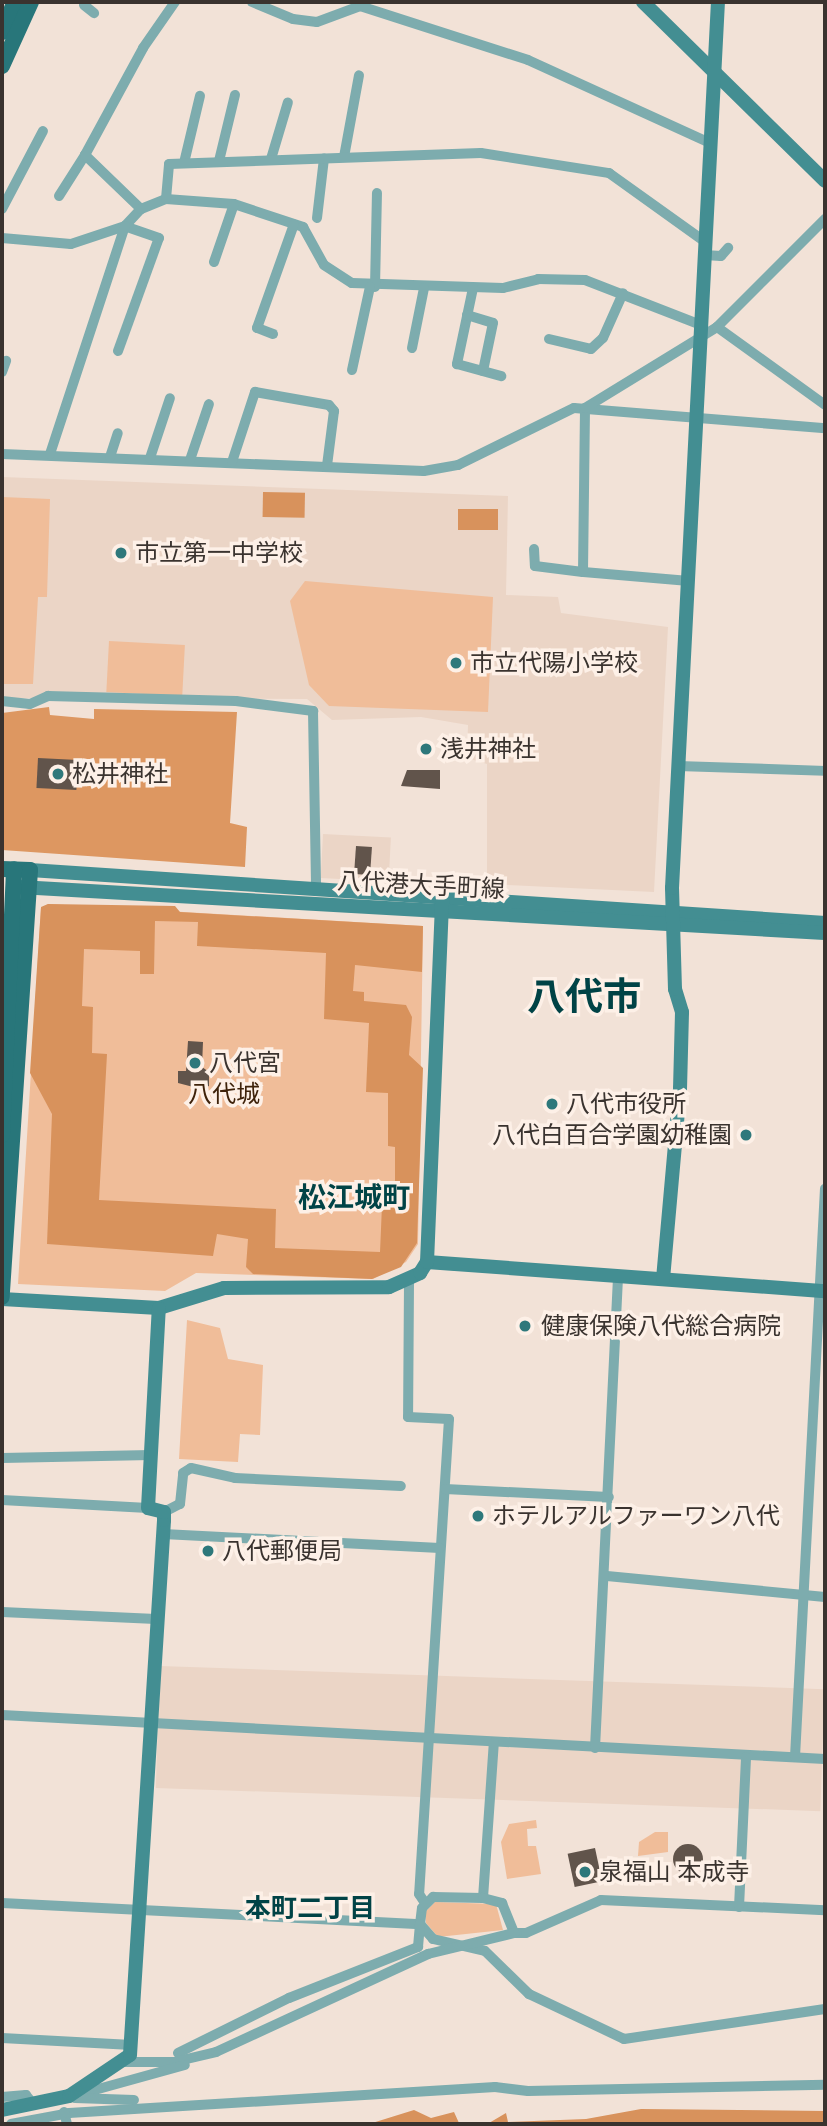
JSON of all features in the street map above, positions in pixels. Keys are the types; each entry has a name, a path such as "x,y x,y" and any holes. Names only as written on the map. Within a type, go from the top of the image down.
{"main road":[{"path":"2,32 15,2"},
{"path":"2,66 31,2"},
{"path":"2,1135 15,869"},
{"path":"2,1298 14,886"}],"street":[{"path":"59,195 85,155 143,48 175,2"},
{"path":"253,2 293,19 317,22 358,4 528,60 710,142"},
{"path":"643,2 825,181"},
{"path":"663,1279 682,1012 675,989 673,916 678,766 699,419 704,248 718,2"},
{"path":"344,157 359,75"},
{"path":"219,161 235,95"},
{"path":"184,163 200,96"},
{"path":"271,159 288,102"},
{"path":"2,209 43,131"},
{"path":"166,199 169,164 481,153 609,173 704,248 721,256 728,248"},
{"path":"85,155 141,209"},
{"path":"317,218 324,158"},
{"path":"352,370 372,287 377,193"},
{"path":"50,454 125,226 141,209 166,199 234,204 303,227 335,276 372,287 473,288 538,279 585,280 622,293 701,331"},
{"path":"214,262 234,204"},
{"path":"2,454 443,470 546,418 585,408 701,331 717,327 825,219"},
{"path":"273,334 257,328 294,224"},
{"path":"2,239 71,244 125,226 159,238 118,351"},
{"path":"412,348 424,288"},
{"path":"473,288 457,364 501,376"},
{"path":"550,339 591,349 603,338 622,293"},
{"path":"467,316 493,323 483,371"},
{"path":"717,327 825,405"},
{"path":"232,462 255,391 329,405 334,411 327,466"},
{"path":"150,458 170,398"},
{"path":"190,460 209,404"},
{"path":"585,408 825,428"},
{"path":"583,572 585,408"},
{"path":"110,457 118,433"},
{"path":"534,549 534,566 689,581"},
{"path":"2,701 30,704 48,696 236,701 313,711 316,891"},
{"path":"678,766 825,771"},
{"name":"八代港大手町線","path":"15,869 316,891 442,904"},
{"name":"八代港大手町線","path":"14,886 825,923"},
{"path":"65,2102 128,2054 170,2056 187,2050 289,1998 418,1947 425,1903 419,1894 449,1419 408,1417 410,1283 427,1262 442,904"},
{"name":"八代港大手町線","path":"673,916 825,933"},
{"path":"795,1757 801,1596 823,1291 825,1189"},
{"path":"427,1262 823,1291"},
{"path":"594,1748 607,1576 618,1276"},
{"path":"2,1298 159,1308 224,1288 389,1287 410,1283"},
{"path":"148,1508 159,1308"},
{"path":"2,1458 151,1455"},
{"path":"2,1500 148,1508 164,1512 180,1504 183,1473 191,1468 235,1478 401,1486"},
{"path":"444,1489 609,1497"},
{"path":"128,2054 164,1512"},
{"path":"163,1534 440,1548"},
{"path":"607,1576 825,1597"},
{"path":"2,1612 156,1619"},
{"path":"2,1715 430,1737 746,1757 825,1759"},
{"path":"483,1898 494,1742"},
{"path":"739,1907 746,1757"},
{"path":"425,1903 438,1896 483,1898 509,1909 514,1933"},
{"path":"65,2102 149,2079 461,1944 537,1930 601,1900 825,1910"},
{"path":"2,1903 420,1924 433,1939 485,1951 529,1994 624,2039 825,2009"},
{"path":"2,2038 174,2062 207,2055"},
{"path":"11,2124 83,2112 495,2087 528,2091 825,2085"},
{"path":"2,2097 26,2095 33,2104"},
{"path":"2,2110 33,2104 134,2100"},
{"path":"65,2102 67,2124"}],"shaded area":[{"name":"市立代陽小学校","path":"2,477 508,496 506,595 558,597 561,613 668,627 654,892 487,884 487,764 467,758 468,725 421,717 332,720 307,699 2,698"},
{"path":"263,492 305,493 305,518 263,517"},
{"path":"458,509 498,509 498,530 458,530"},
{"path":"49,707 50,715 94,719 94,709 237,712 230,823 247,827 245,867 2,850 2,713"},
{"path":"323,834 391,838 389,881 321,878"},
{"path":"48,904 175,906 180,912 423,926 422,972 355,965 353,991 364,992 364,1001 406,1005 412,1017 409,1055 423,1068 417,1243 401,1267 372,1279 253,1274 246,1267 248,1239 217,1234 213,1256 47,1244 52,1114 30,1073 41,907","holes":["155,921 198,922 197,946 326,953 324,1019 369,1023 366,1092 388,1093 388,1146 395,1147 395,1182 383,1182 380,1252 275,1248 276,1209 99,1200 107,1054 92,1053 93,1007 82,1006 84,949 140,951 140,974 154,974"]},
{"path":"160,1666 825,1689 820,1811 156,1788"},
{"path":"641,2109 825,2111 825,2124 369,2124 414,2110 431,2118 454,2112 459,2123 489,2123 506,2113 508,2122 586,2119"}],"green space":[{"path":"2,497 50,499 47,597 38,597 33,684 2,684"},
{"path":"305,581 493,597 488,712 329,706 309,685 290,601"},
{"path":"109,641 185,645 182,696 106,692"},
{"name":"八代城","path":"48,904 423,926 418,1244 406,1262 373,1279 196,1273 165,1291 18,1284 41,908"},
{"path":"187,1320 220,1328 228,1359 263,1365 260,1435 240,1434 238,1462 179,1459"},
{"path":"536,1820 537,1828 527,1829 528,1846 536,1846 541,1874 507,1879 501,1842 509,1824"},
{"path":"655,1832 668,1832 668,1852 638,1856 639,1842"},
{"path":"435,1902 496,1904 503,1930 438,1937 426,1923 425,1912"}],"building":[{"name":"松井神社","path":"38,758 78,760 76,790 36,788"},
{"path":"407,770 440,770 440,789 401,786"},
{"path":"356,846 372,847 370,875 354,874"},
{"name":"八代宮","path":"188,1041 203,1042 202,1067 209,1072 209,1086 201,1089 178,1083 178,1071 186,1071"},
{"path":"688,1844 694,1845 702,1853 702,1865 694,1873 688,1874 682,1873 674,1865 673,1859 674,1853 682,1845"},
{"name":"泉福山 本成寺","path":"595,1848 602,1881 575,1887 568,1854"}],"place":[{"name":"市立第一中学校","path":"121,553"},
{"name":"市立代陽小学校","path":"456,663"},
{"name":"浅井神社","path":"426,749"},
{"name":"松井神社","path":"58,774"},
{"name":"八代宮","path":"195,1063"},
{"name":"八代市役所","path":"552,1104"},
{"name":"八代白百合学園幼稚園","path":"746,1135"},
{"name":"健康保険八代総合病院","path":"525,1326"},
{"name":"ホテルアルファーワン八代","path":"478,1516"},
{"name":"八代郵便局","path":"208,1551"},
{"name":"泉福山 本成寺","path":"585,1872"}],"district":[{"name":"八代市","path":"584,997"},
{"name":"松江城町","path":"354,1198"},
{"name":"本町二丁目","path":"310,1909"}]}
